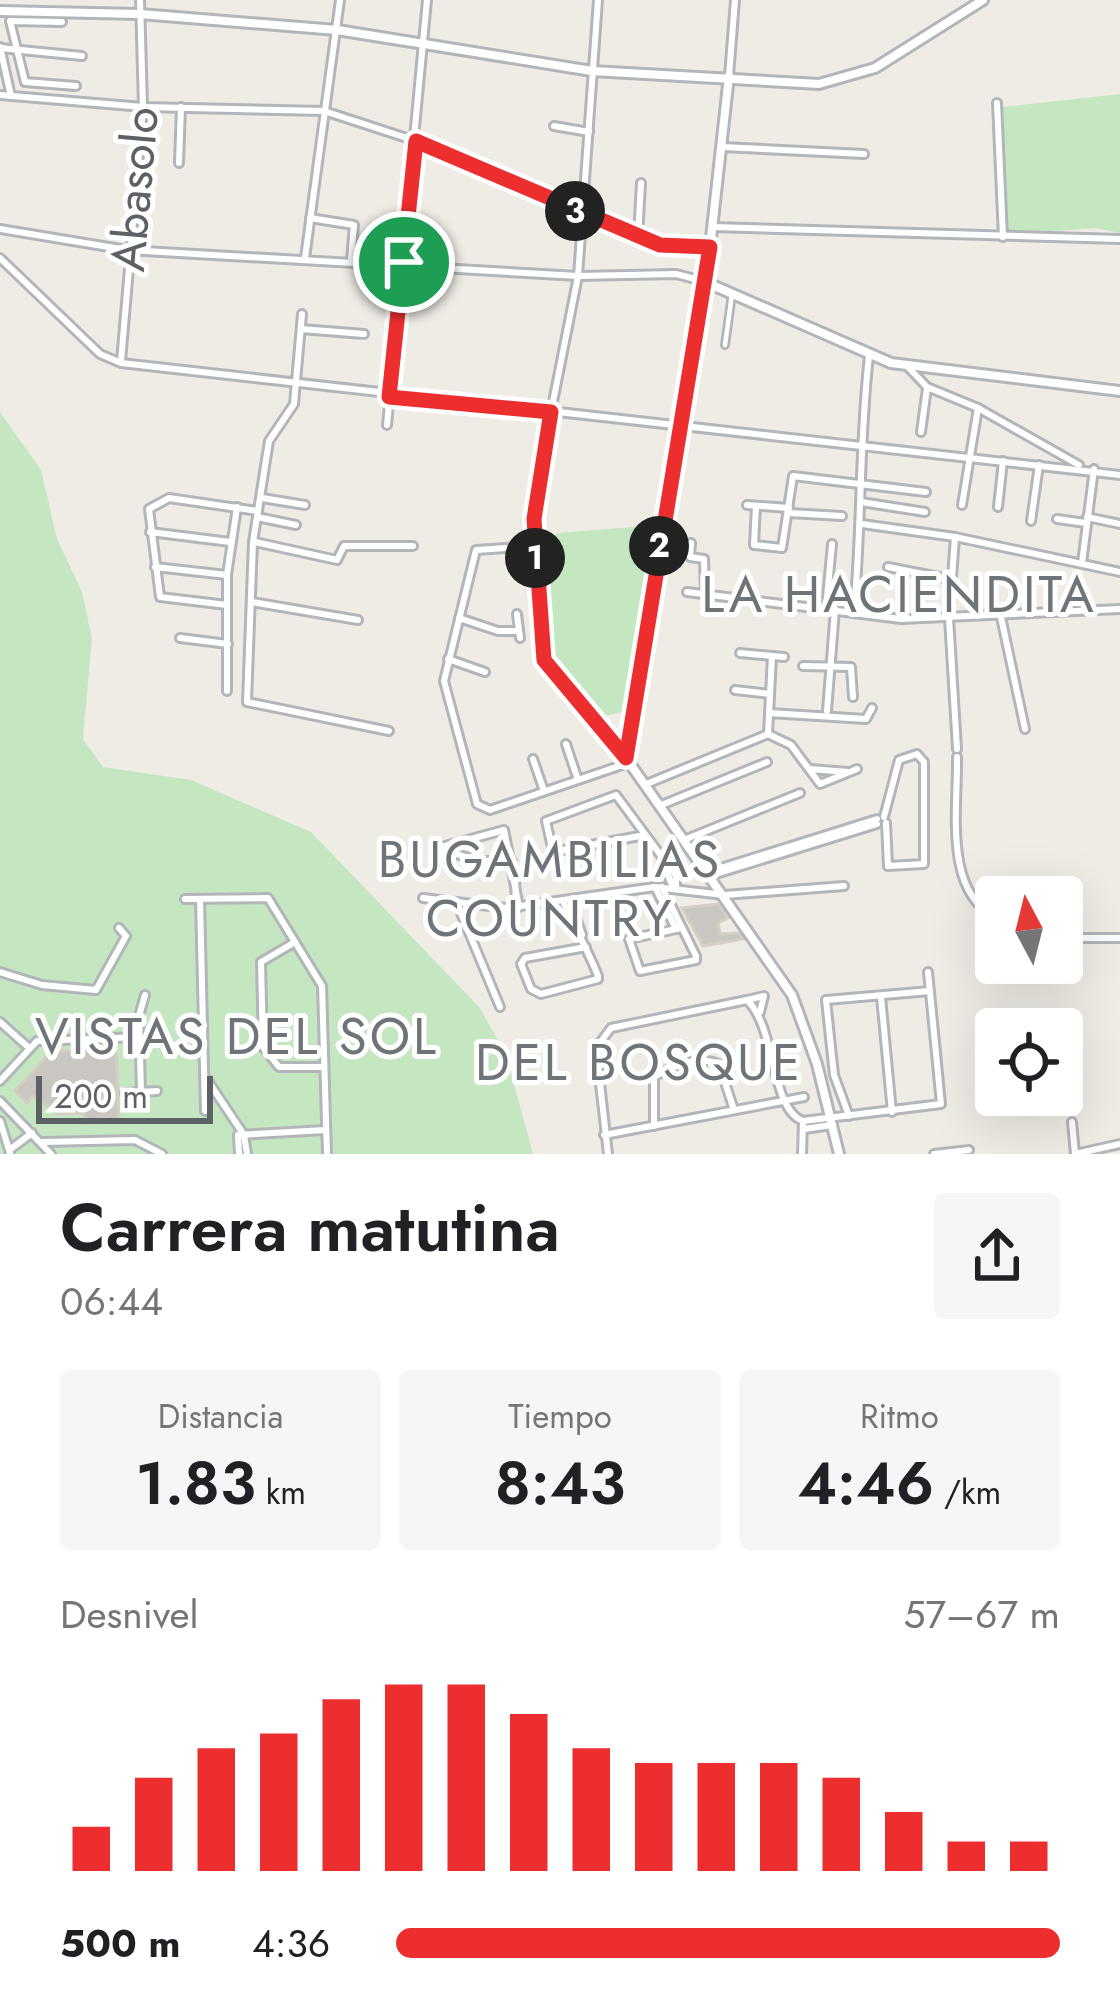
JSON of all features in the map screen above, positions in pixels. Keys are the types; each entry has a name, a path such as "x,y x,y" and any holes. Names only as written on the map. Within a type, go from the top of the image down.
{"street":[{"name":"Abasolo","path":"121,363 127,250 143,107 140,0"},
{"path":"305,258 340,0"},
{"path":"386,425 427,0"},
{"path":"598,0 578,276 551,412 534,546 545,664 627,760 792,995 838,1154"},
{"path":"627,760 677,426 713,226 735,0"},
{"path":"0,10 140,14 337,30 592,71 819,84 891,59 983,0"},
{"path":"62,22 10,21 25,82 76,86"},
{"path":"14,99 0,48 82,56"},
{"path":"0,95 143,107 324,111 416,141 638,237 682,249 710,247"},
{"path":"997,103 1003,237"},
{"path":"179,163 181,106"},
{"path":"554,126 589,132"},
{"path":"722,146 864,154"},
{"path":"638,237 641,183"},
{"path":"310,218 354,225 351,260"},
{"path":"713,226 1120,239"},
{"path":"0,229 127,250 404,262 578,276 676,274 703,281 869,356 907,366 1120,392"},
{"path":"0,258 100,354 121,363 389,397 859,442 1120,476"},
{"path":"725,345 732,294"},
{"path":"302,314 291,413 269,441 253,542 248,705 389,731"},
{"path":"302,329 364,334"},
{"path":"854,611 862,524 859,442 869,356"},
{"path":"907,366 927,387 978,408 1084,468"},
{"path":"921,432 927,387"},
{"path":"962,505 978,408"},
{"path":"998,506 1003,461"},
{"path":"1031,521 1039,465"},
{"path":"1082,563 1094,469"},
{"path":"842,516 789,511 752,505 754,545 784,547 789,511 792,477 926,492"},
{"path":"227,605 162,598 149,509 162,498 237,507 296,525"},
{"path":"260,498 305,505"},
{"path":"861,502 926,512"},
{"path":"227,691 227,575 237,507"},
{"path":"1057,519 1120,524"},
{"path":"862,524 955,537 1120,572"},
{"path":"150,532 232,542"},
{"path":"955,537 949,617 959,861 975,901"},
{"path":"253,542 337,560 344,546 413,546"},
{"path":"692,543 690,557 704,559 705,594"},
{"path":"827,711 832,544"},
{"path":"534,546 476,550 448,659 444,681 478,804 490,810 627,760"},
{"path":"155,567 227,575"},
{"path":"888,567 951,579"},
{"path":"687,592 901,619 1120,609"},
{"path":"252,602 358,620"},
{"path":"459,618 519,634 517,614"},
{"path":"1001,617 1025,729"},
{"path":"180,638 228,644"},
{"path":"740,653 784,657"},
{"path":"768,734 772,656"},
{"path":"448,659 485,671"},
{"path":"803,666 853,668 853,697"},
{"path":"735,690 770,694"},
{"path":"769,713 866,719 872,708"},
{"path":"643,785 768,734 790,745 820,784 853,770 810,769"},
{"path":"566,744 578,780"},
{"path":"917,754 924,762 925,863 888,866 881,821 899,760 917,754"},
{"path":"533,759 544,791"},
{"path":"659,806 766,762"},
{"path":"645,836 554,853 545,823 550,816 612,794 645,836 662,858 675,887"},
{"path":"684,840 800,794"},
{"path":"709,874 881,821"},
{"path":"512,861 478,861 438,849 502,830 512,861 517,907"},
{"path":"423,898 458,905 517,907 659,887 724,895 844,886"},
{"path":"659,887 696,960 643,972 629,939 678,929"},
{"path":"200,898 205,1111"},
{"path":"185,899 268,898 322,986 327,1154"},
{"path":"566,900 584,943 596,981 541,994 531,989 521,964 525,958 584,943"},
{"path":"458,905 500,1007"},
{"path":"0,972 42,985 96,990 126,936 119,928"},
{"path":"1083,938 1120,938"},
{"path":"296,942 261,965 263,1049 279,1067 323,1067"},
{"path":"608,1154 596,1048 602,1035 611,1028 764,996 760,1012 784,1101 789,1115 803,1125 943,1102 928,972"},
{"path":"852,1118 834,1075 826,1000 930,991"},
{"path":"141,1092 145,995"},
{"path":"880,995 892,1112"},
{"path":"747,1000 760,1012"},
{"path":"0,1022 29,1048"},
{"path":"1,1076 44,1040 140,1037"},
{"path":"654,1126 655,1077 683,1065 710,1060 718,1064 734,1110"},
{"path":"204,1075 240,1133 243,1154"},
{"path":"125,1093 157,1091"},
{"path":"604,1135 804,1097"},
{"path":"0,1101 51,1154"},
{"path":"831,1120 842,1102"},
{"path":"0,1121 10,1153"},
{"path":"1072,1122 1075,1154 1120,1144"},
{"path":"802,1154 803,1125"},
{"path":"240,1133 326,1130"},
{"path":"10,1153 17,1140 32,1133"},
{"path":"43,1142 124,1139 162,1154"},
{"path":"934,1154 969,1150"}],"green space":[{"path":"1120,94 1120,233 1095,228 1005,235 1002,107"},
{"path":"0,412 41,470 57,539 82,592 92,638 83,739 103,767 191,780 311,832 479,1007 506,1054 533,1154 0,1154"},
{"path":"658,520 630,711 598,717 547,662 543,541 558,533 645,526"}],"building":[{"path":"718,904 728,918 718,923 720,934 738,933 743,939 703,946 682,908"},
{"path":"116,1049 119,1122 84,1123 84,1113 58,1114 33,1096 27,1103 15,1091 52,1051"}],"district":[{"name":"LA HACIENDITA","path":"899,594"},
{"name":"BUGAMBILIAS COUNTRY","path":"550,888"},
{"name":"VISTAS DEL SOL","path":"237,1036"},
{"name":"DEL BOSQUE","path":"639,1062"}],"route":[{"path":"416,141 660,245 710,247 626,758 544,660 534,519 551,412 389,397 404,262 416,141"}]}
